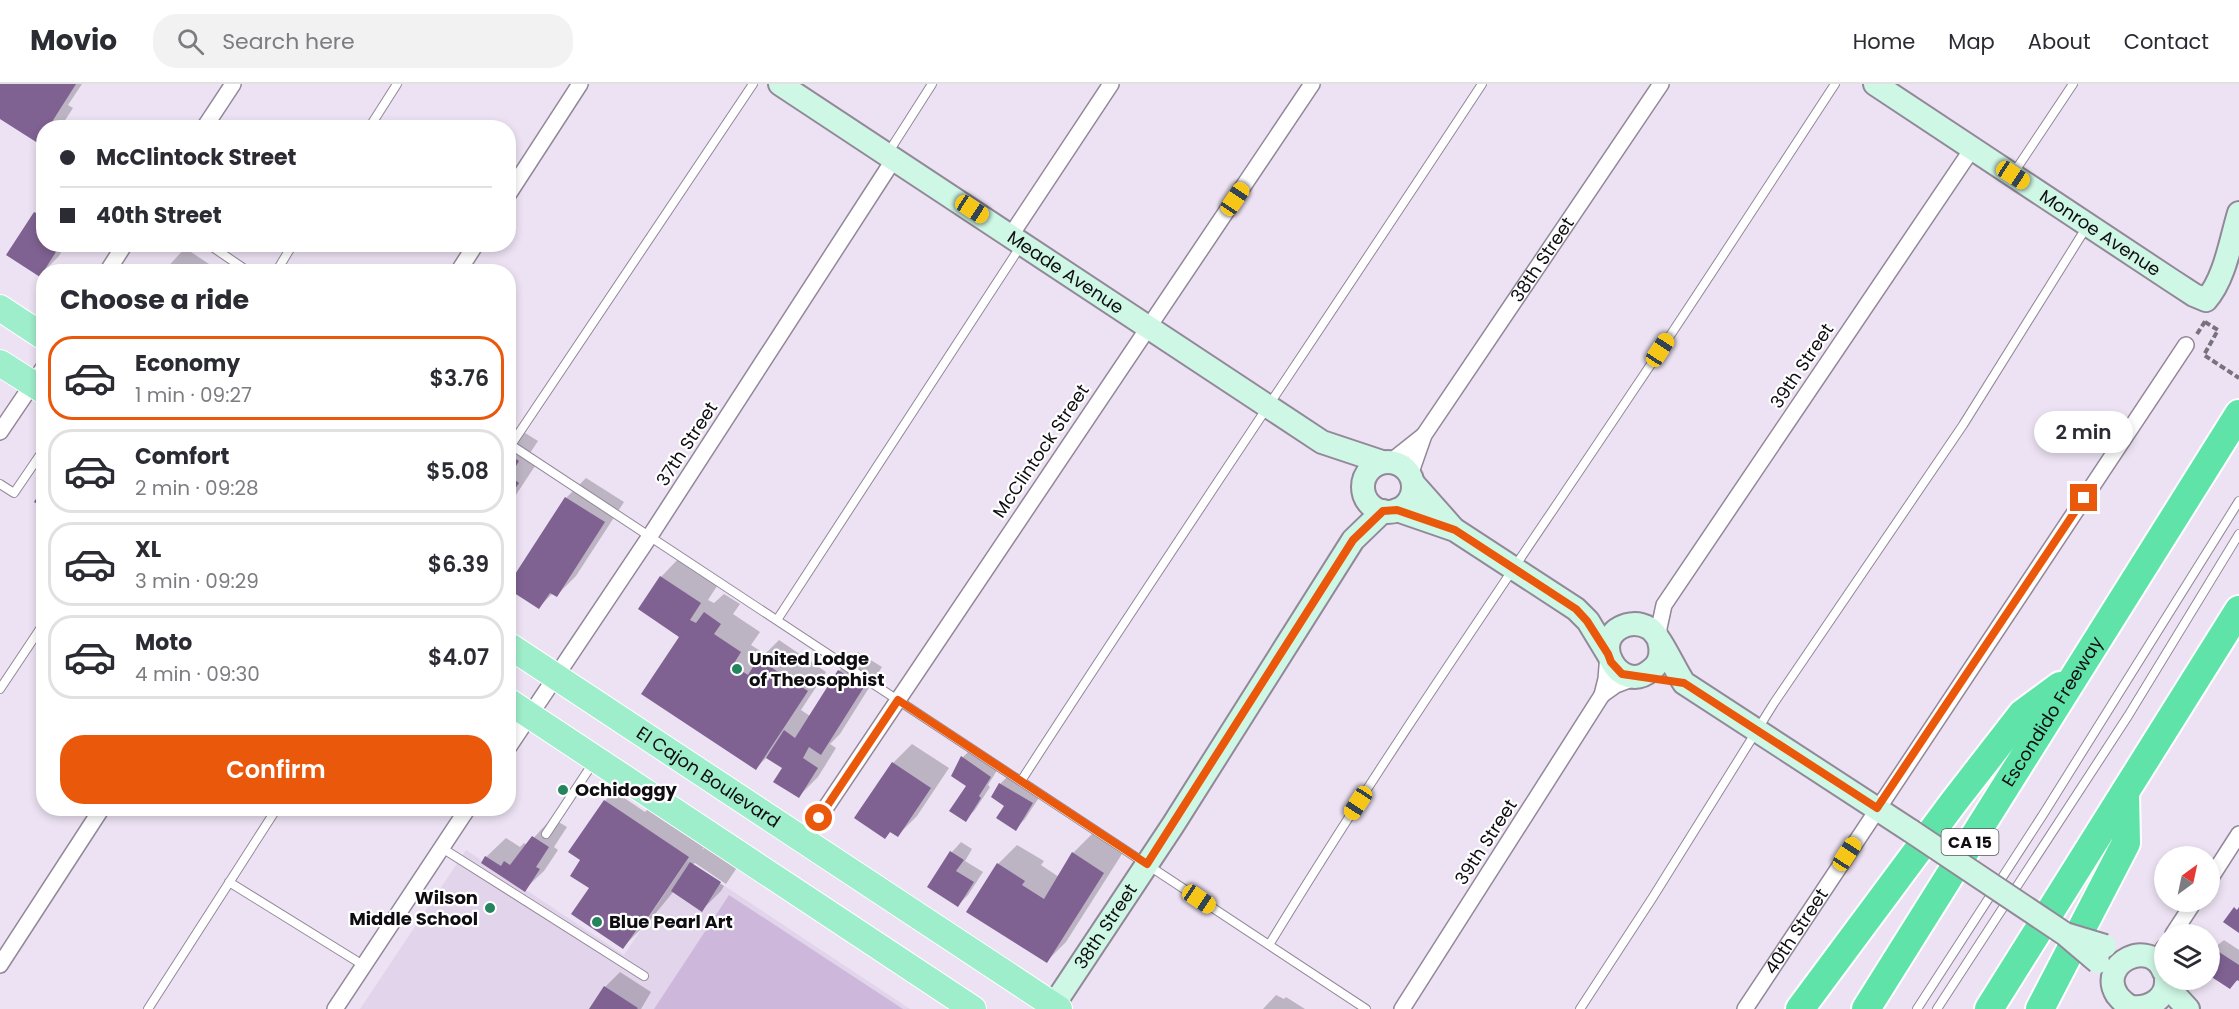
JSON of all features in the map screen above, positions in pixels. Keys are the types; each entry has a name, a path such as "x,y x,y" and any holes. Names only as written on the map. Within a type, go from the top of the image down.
{"highway":[{"name":"Escondido Freeway","path":"1866,1009 2239,414"},
{"path":"1989,1009 2239,610"},
{"path":"1800,1009 2022,714 2074,675"},
{"path":"2040,1009 2126,843 2125,793"}],"main road":[{"name":"Meade Avenue","path":"780,84 1322,442 1378,501 1455,530 1576,609 1587,621 1611,662 1622,674 1684,683"},
{"name":"Monroe Avenue","path":"1875,84 2194,295 2206,311"},
{"path":"2206,311 2220,278 2239,213"},
{"path":"0,308 36,332"},
{"path":"0,363 36,378"},
{"name":"Meade Avenue","path":"1322,442 1386,462"},
{"path":"1386,462 1402,467 1411,479 1409,499 1378,501 1369,471 1386,462"},
{"name":"Meade Avenue","path":"1411,479 1455,530"},
{"name":"38th Street","path":"1054,1008 1378,501"},
{"name":"Meade Avenue","path":"1576,609 1648,627 1655,633 1684,683 2066,934 2102,954 2154,965"},
{"path":"1608,654 1608,645 1616,631 1630,624"},
{"path":"1639,676 1648,673 1660,659 1659,641"},
{"name":"El Cajon Boulevard","path":"516,650 1054,1008"},
{"path":"516,706 973,1009"},
{"path":"2102,954 2114,990 2125,1004 2142,1009 2158,1001 2164,994 2163,990"},
{"path":"2114,990 2114,973 2118,965 2132,955 2154,964"},
{"path":"2176,990 2188,1009"}],"street":[{"path":"209,120 233,84"},
{"path":"516,183 580,84"},
{"path":"1017,239 1111,84"},
{"name":"McClintock Street","path":"804,840 1312,84"},
{"name":"38th Street","path":"1411,479 1424,435 1661,84"},
{"name":"39th Street","path":"1659,641 1664,604 1972,149"},
{"name":"37th Street","path":"516,736 650,536 890,156"},
{"name":"40th Street","path":"1745,1009 2186,345"},
{"path":"0,432 36,385"},
{"name":"38th Street","path":"1386,462 1424,435"},
{"name":"39th Street","path":"1630,624 1664,604"},
{"name":"39th Street","path":"1402,1009 1602,695 1608,654"},
{"name":"39th Street","path":"1602,695 1616,685 1639,676"},
{"path":"0,965 97,816"},
{"path":"335,1009 463,816"},
{"path":"2220,863 2239,834"}],"lane":[{"path":"374,120 397,84"},
{"path":"516,435 753,84"},
{"path":"890,156 932,84"},
{"path":"1021,781 1134,606 1269,407 1482,84"},
{"path":"1269,945 1333,841 1836,84"},
{"path":"2013,175 2073,84"},
{"path":"1580,1009 1774,703 1963,425 2088,225"},
{"path":"777,620 1017,239"},
{"path":"220,252 237,264"},
{"path":"516,448 1366,1009"},
{"path":"0,484 14,493 36,461"},
{"path":"1917,1009 2050,803 2239,501"},
{"path":"1937,1009 2128,716 2239,534"},
{"path":"0,689 36,635"},
{"path":"546,834 595,759"},
{"path":"147,1009 272,816"},
{"path":"442,848 644,976"},
{"path":"229,882 363,966"}],"path":[{"path":"2186,345 2194,340 2206,311"},
{"path":"2206,311 2218,330 2204,355 2239,378"}],"shaded area":[{"name":"Wilson Middle School","path":"466,850 624,955 687,861 910,1009 360,1009"},
{"path":"729,895 903,1009 654,1009"}],"building":[{"path":"0,84 76,84 53,120 36,120 36,142 0,119"},
{"path":"34,212 36,213 36,252 56,252 48,264 36,264 36,274 6,255"},
{"path":"565,497 605,522 557,597 550,593 539,609 516,594 516,573"},
{"path":"660,576 701,603 690,620 696,623 704,612 721,624 714,634 741,652 733,665 748,675 758,659 808,691 756,770 641,694 679,637 638,609"},
{"path":"838,670 864,687 821,755 809,747 803,758 818,768 799,798 773,782 782,768 766,758 784,730 795,738"},
{"path":"961,756 991,777 966,822 949,811 966,786 951,776"},
{"path":"892,762 931,788 898,837 890,832 885,839 854,818"},
{"path":"999,783 1033,803 1016,831 996,818 1004,806 991,797"},
{"path":"604,800 689,857 642,926 640,925 623,949 571,914 589,888 570,876 580,860 568,852"},
{"path":"532,836 549,847 536,867 540,869 525,892 481,863 485,856 501,866 504,861 510,865"},
{"path":"950,851 964,860 956,871 974,882 958,907 927,887"},
{"path":"1072,852 1104,873 1047,963 966,912 997,863 1025,881 1022,885 1044,899"},
{"path":"690,862 721,882 702,912 671,891"},
{"path":"2234,907 2237,910 2239,907 2239,933 2223,922"},
{"path":"2220,953 2239,965 2239,981 2237,980 2230,989 2220,982"},
{"path":"604,986 638,1008 589,1009"}],"place":[{"name":"United Lodge of Theosophist","path":"737,669"},
{"name":"Ochidoggy","path":"563,790"},
{"name":"Wilson Middle School","path":"490,908"},
{"name":"Blue Pearl Art","path":"597,922"}],"route":[{"path":"819,818 898,700 1147,864 1353,540 1383,511 1397,510 1455,530 1576,609 1587,621 1611,662 1622,674 1684,683 1877,808 2084,498"}]}
